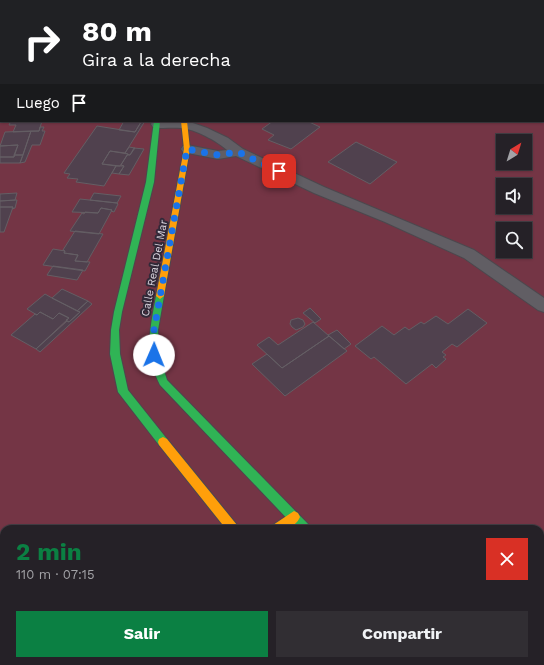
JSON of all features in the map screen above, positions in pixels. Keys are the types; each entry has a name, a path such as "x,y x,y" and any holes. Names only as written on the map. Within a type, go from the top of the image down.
{"street":[{"name":"Calle Real Del Mar","path":"157,123 153,182 116,330 116,354 123,392 230,525"},
{"name":"Calle Real Del Mar","path":"184,123 187,149 154,330 154,355 163,382 301,525"},
{"path":"169,181 182,181"},
{"path":"283,525 294,517"}],"lane":[{"path":"157,123 184,123 224,141 238,152 319,190 469,254 544,306"},
{"path":"187,149 218,155 238,152"}],"shaded area":[{"path":"0,122 544,122 544,525 0,525"}],"building":[{"path":"10,122 42,122 39,131 13,132 16,125 9,125"},
{"path":"123,122 141,122 135,132 119,130"},
{"path":"141,122 144,122 125,153 110,151 102,164 116,166 104,186 76,182 78,179 67,178 70,174 64,173 97,126 135,132"},
{"path":"272,122 309,122 320,127 291,149 268,140 274,135 262,129"},
{"path":"40,127 44,127 42,131 45,131 40,145 32,145 25,162 20,163 31,131 39,131"},
{"path":"31,131 23,155 14,155 18,145 0,146 5,132"},
{"path":"356,142 397,162 370,184 328,162"},
{"path":"18,145 14,157 0,157 0,146"},
{"path":"129,147 135,148 130,155 125,153"},
{"path":"134,148 144,149 129,175 119,174 124,166 121,165 127,155 130,155"},
{"path":"110,151 128,154 120,166 102,164"},
{"path":"14,155 23,155 20,163 0,163 0,157 14,157"},
{"path":"116,166 124,166 119,174 112,173"},
{"path":"17,193 15,200 0,201 0,194"},
{"path":"94,193 121,196 117,203 90,200"},
{"path":"80,199 118,204 114,212 111,211 112,210 101,208 98,213 72,212"},
{"path":"17,200 15,208 0,207 0,201"},
{"path":"0,207 13,207 4,232 0,232"},
{"path":"101,208 112,210 99,234 70,231 82,213 98,213"},
{"path":"75,231 103,234 87,262 75,261 78,255 64,253 65,251 63,250"},
{"path":"53,249 65,251 64,253 78,255 75,261 90,262 85,271 43,265"},
{"path":"53,266 83,270 77,280 47,275"},
{"path":"62,289 88,301 77,311 52,298"},
{"path":"45,294 80,312 69,322 66,320 69,318 59,313 53,319 40,312 37,315 27,309"},
{"path":"88,301 92,304 40,352 36,349 67,321 69,322 80,312 77,311"},
{"path":"310,308 321,319 315,323 303,313"},
{"path":"468,309 487,323 457,347 452,344 442,352 446,355 443,357 446,359 436,368 432,364 406,384 374,357 371,359 355,346 382,326 394,335 405,327 409,330 421,322 424,324 436,316 448,324"},
{"path":"40,312 53,319 59,313 69,318 36,349 11,335 35,314 37,315"},
{"path":"298,318 303,320 305,324 303,327 296,330 290,324 291,320"},
{"path":"313,322 329,336 282,368 257,345 269,337 278,345"},
{"path":"337,330 351,344 344,349 328,335"},
{"path":"329,336 347,351 285,396 252,364 267,354 282,368"}],"traffic: fast":[{"path":"157,122 150,182 118,312 115,330 115,354 123,392 163,442"},
{"path":"160,296 154,330 154,355 163,382 301,525"}],"traffic: slow":[{"path":"160,296 187,149 184,122"},
{"path":"163,442 230,525"},
{"path":"283,525 294,517"}],"route":[{"path":"154,355 154,330 160,306 187,149 200,153 218,155 238,152 279,171"}]}
